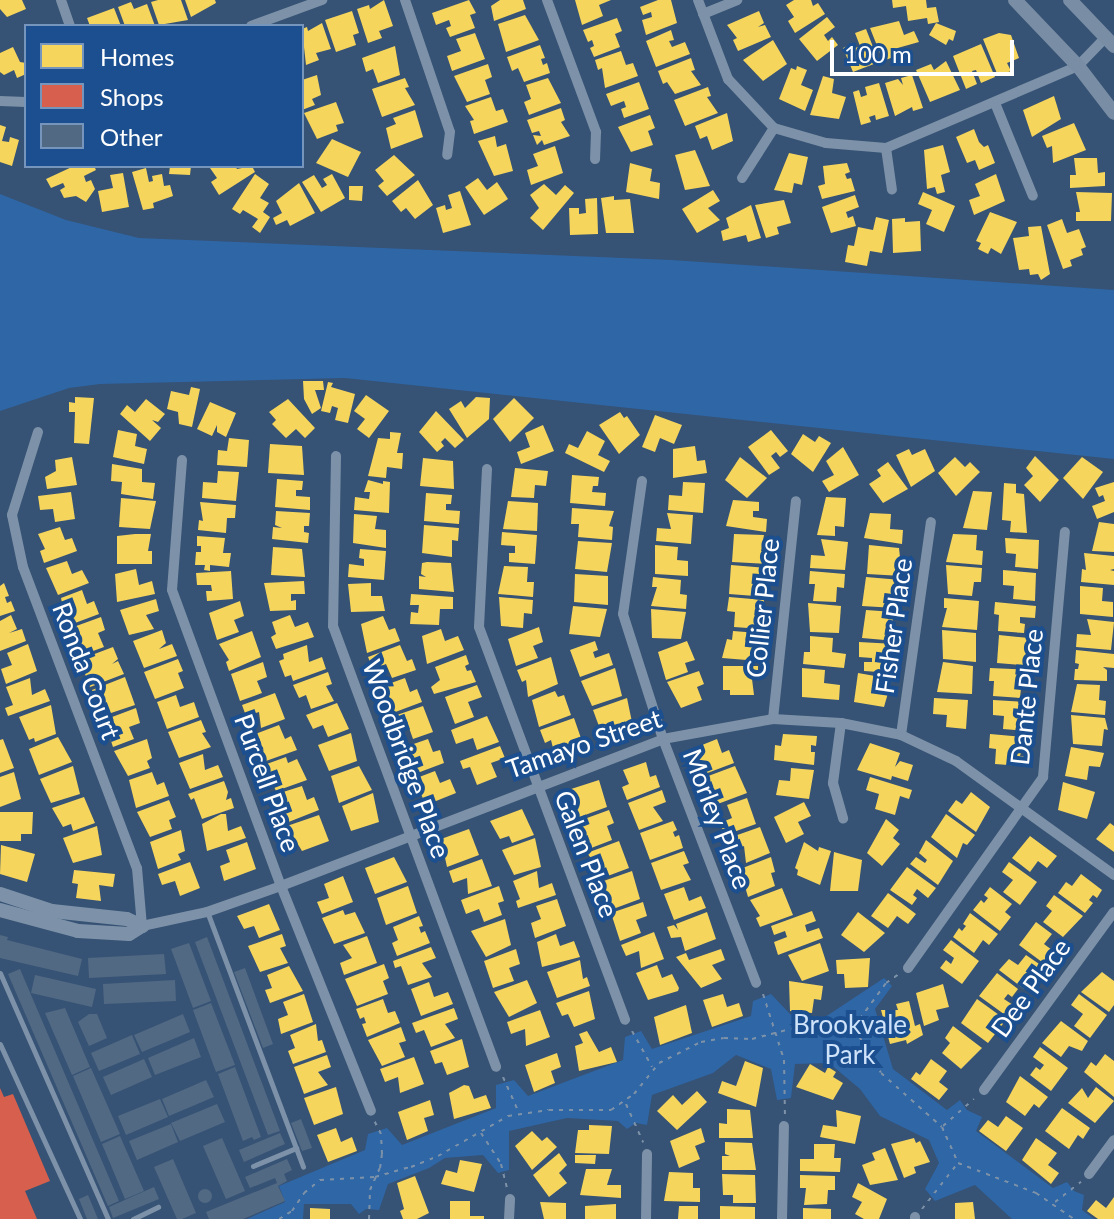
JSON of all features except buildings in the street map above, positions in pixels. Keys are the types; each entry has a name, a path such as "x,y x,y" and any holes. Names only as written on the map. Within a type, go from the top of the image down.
{"main road":[{"path":"1015,0 1078,66 1114,113"},
{"path":"1070,0 1110,41"}],"street":[{"path":"61,0 69,24"},
{"path":"256,24 322,0"},
{"path":"405,0 450,132 447,155"},
{"path":"547,0 596,132 595,159"},
{"path":"698,0 728,79 774,128 826,143 886,148 1078,66 1110,41"},
{"path":"703,14 737,0"},
{"path":"0,101 24,102"},
{"path":"995,103 1033,196"},
{"path":"742,178 774,128"},
{"path":"886,148 892,190"},
{"name":"Ronda Court","path":"38,432 12,515 23,567 137,868 142,926"},
{"name":"Woodbridge Place","path":"336,456 333,626 496,1067"},
{"name":"Purcell Place","path":"182,460 172,590 281,886 371,1111"},
{"name":"Galen Place","path":"487,469 479,627 625,1020"},
{"name":"Morley Place","path":"642,481 623,614 663,739 756,983"},
{"name":"Collier Place","path":"773,719 796,501"},
{"name":"Fisher Place","path":"901,735 931,522"},
{"name":"Dante Place","path":"908,968 1043,777 1065,532"},
{"name":"Tamayo Street","path":"1,900 52,911 127,919 142,926 207,912 663,739 773,719 841,723 901,735 956,761 1024,807 1114,875"},
{"path":"841,723 833,783 843,819"},
{"name":"Dee Place","path":"984,1090 1114,912"},
{"path":"782,1219 784,1126"},
{"path":"1089,1174 1114,1140"},
{"path":"646,1219 647,1154"},
{"path":"509,1219 510,1199"}],"lane":[{"path":"207,912 303,1167"},
{"path":"0,973 108,1219"},
{"path":"0,1044 80,1219"},
{"path":"253,1166 296,1148"},
{"path":"133,1219 158,1207"}],"path":[{"path":"854,1028 886,983 908,968"},
{"path":"756,983 767,1000 784,1060 784,1126"},
{"path":"625,1020 653,1068"},
{"path":"279,1219 292,1211 304,1193 320,1180 375,1177 426,1162 498,1119 518,1113 602,1112 626,1103 653,1068 671,1054 701,1042 724,1038 752,1039 802,1026 834,1024 854,1028 881,1073 942,1127 958,1163 992,1174 1054,1203 1074,1219"},
{"path":"496,1067 508,1084 518,1113"},
{"path":"942,1127 984,1090"},
{"path":"626,1103 647,1154"},
{"path":"369,1219 367,1206 380,1168 382,1142 371,1111"},
{"path":"480,1132 501,1164 510,1199"},
{"path":"915,1218 958,1163"},
{"path":"1054,1203 1073,1192 1089,1174"}],"green space":[{"path":"0,194 66,220 139,238 672,260 1114,290 1114,459 345,378 100,384 69,388 0,411"},
{"name":"Brookvale Park","path":"884,978 892,986 875,1009 893,1069 947,1110 960,1100 967,1110 982,1117 976,1131 1053,1188 1067,1182 1074,1191 1084,1195 1082,1210 1094,1219 1012,1219 975,1185 935,1201 925,1189 939,1163 929,1140 880,1116 860,1089 829,1063 795,1064 791,1098 777,1100 771,1069 736,1055 713,1073 652,1095 647,1125 636,1123 627,1129 618,1121 567,1118 509,1131 509,1170 498,1173 483,1155 445,1158 429,1168 388,1184 379,1210 366,1209 359,1214 351,1204 304,1204 303,1219 247,1219 285,1202 279,1186 365,1150 368,1134 387,1128 402,1145 496,1108 496,1085 514,1080 528,1096 623,1060 625,1037 641,1031 652,1049 751,1016 753,1001 771,994 791,1015 825,1017"}]}
